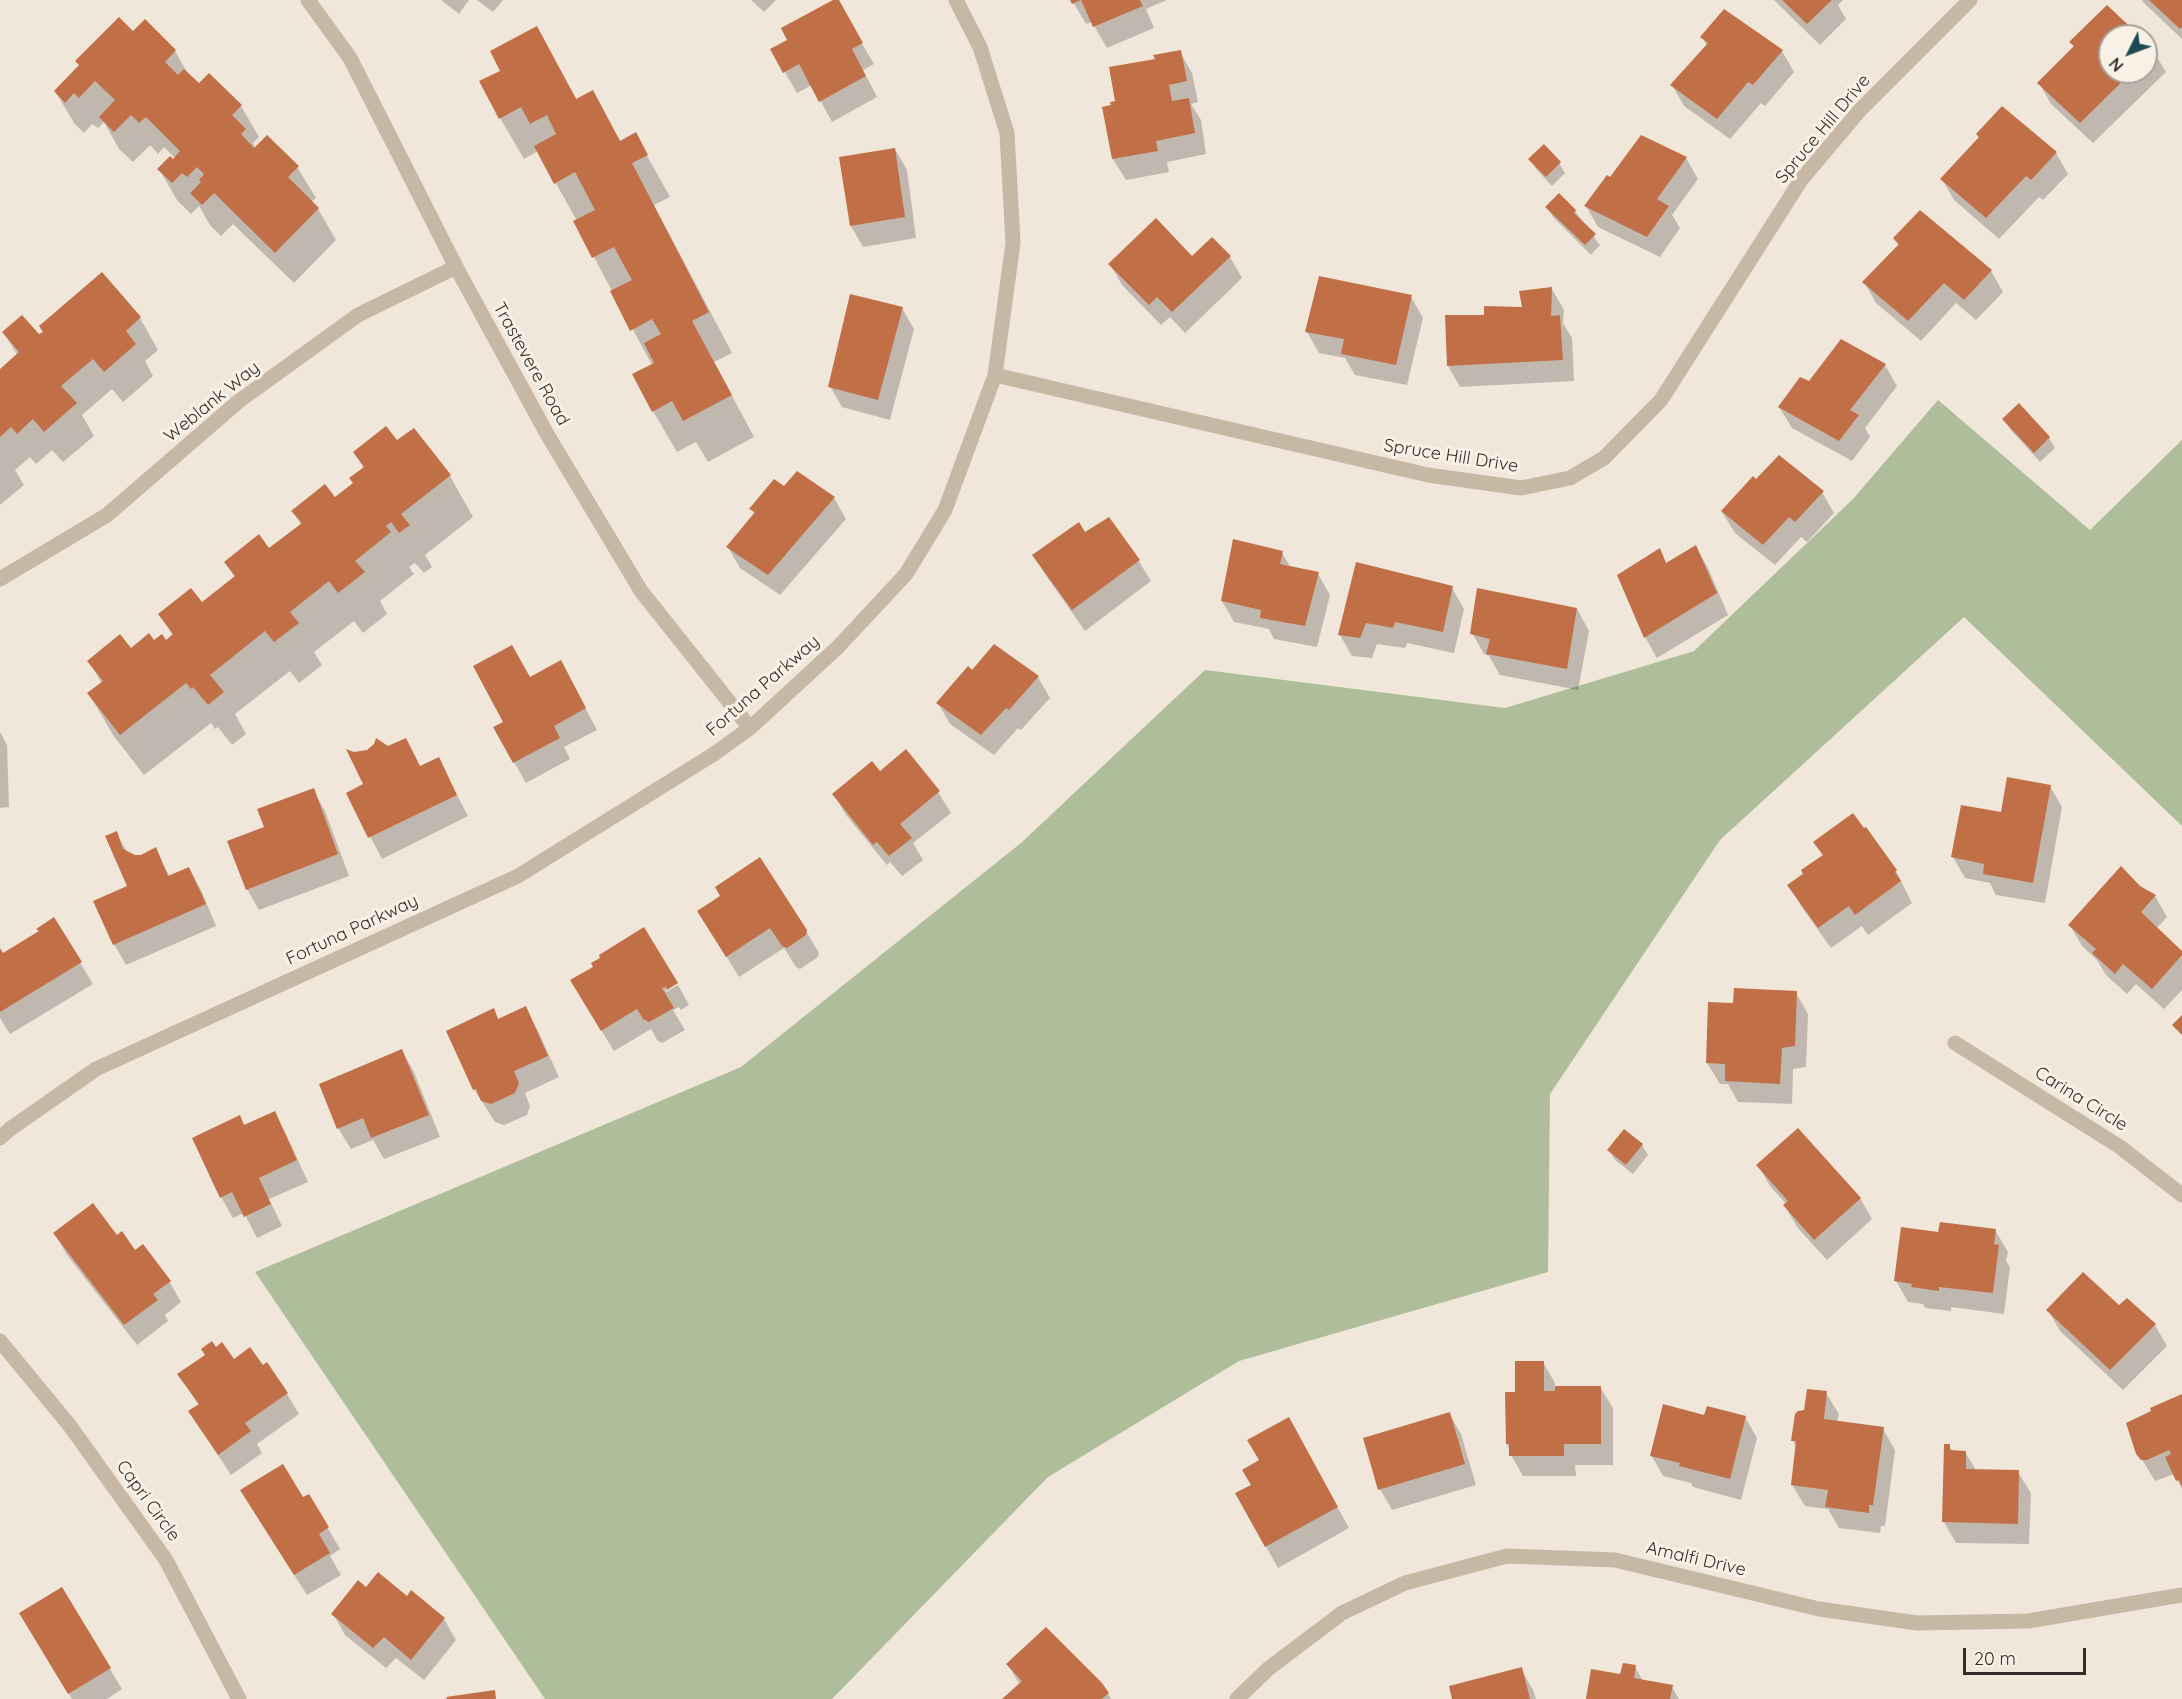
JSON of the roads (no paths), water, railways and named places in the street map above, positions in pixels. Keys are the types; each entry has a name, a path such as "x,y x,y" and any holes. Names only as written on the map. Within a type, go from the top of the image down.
{"street":[{"name":"Trastevere Road","path":"308,0 350,58 456,267 547,434 641,591 750,728"},
{"name":"Fortuna Parkway","path":"0,1138 96,1069 518,876 714,754 750,728 838,647 906,574 945,510 994,375 1013,243 1007,134 980,47 956,0"},
{"name":"Spruce Hill Drive","path":"994,375 1428,475 1521,488 1570,478 1604,458 1661,400 1801,180 1860,110 1970,0"},
{"name":"Weblank Way","path":"0,579 107,515 240,401 358,315 456,267"},
{"name":"Carina Circle","path":"1955,1043 2120,1147 2182,1195"},
{"name":"Capri Circle","path":"0,1341 70,1426 166,1560 239,1699"},
{"name":"Amalfi Drive","path":"1237,1699 1268,1668 1342,1613 1405,1583 1507,1556 1615,1560 1819,1609 1917,1623 2028,1621 2182,1594"}]}
